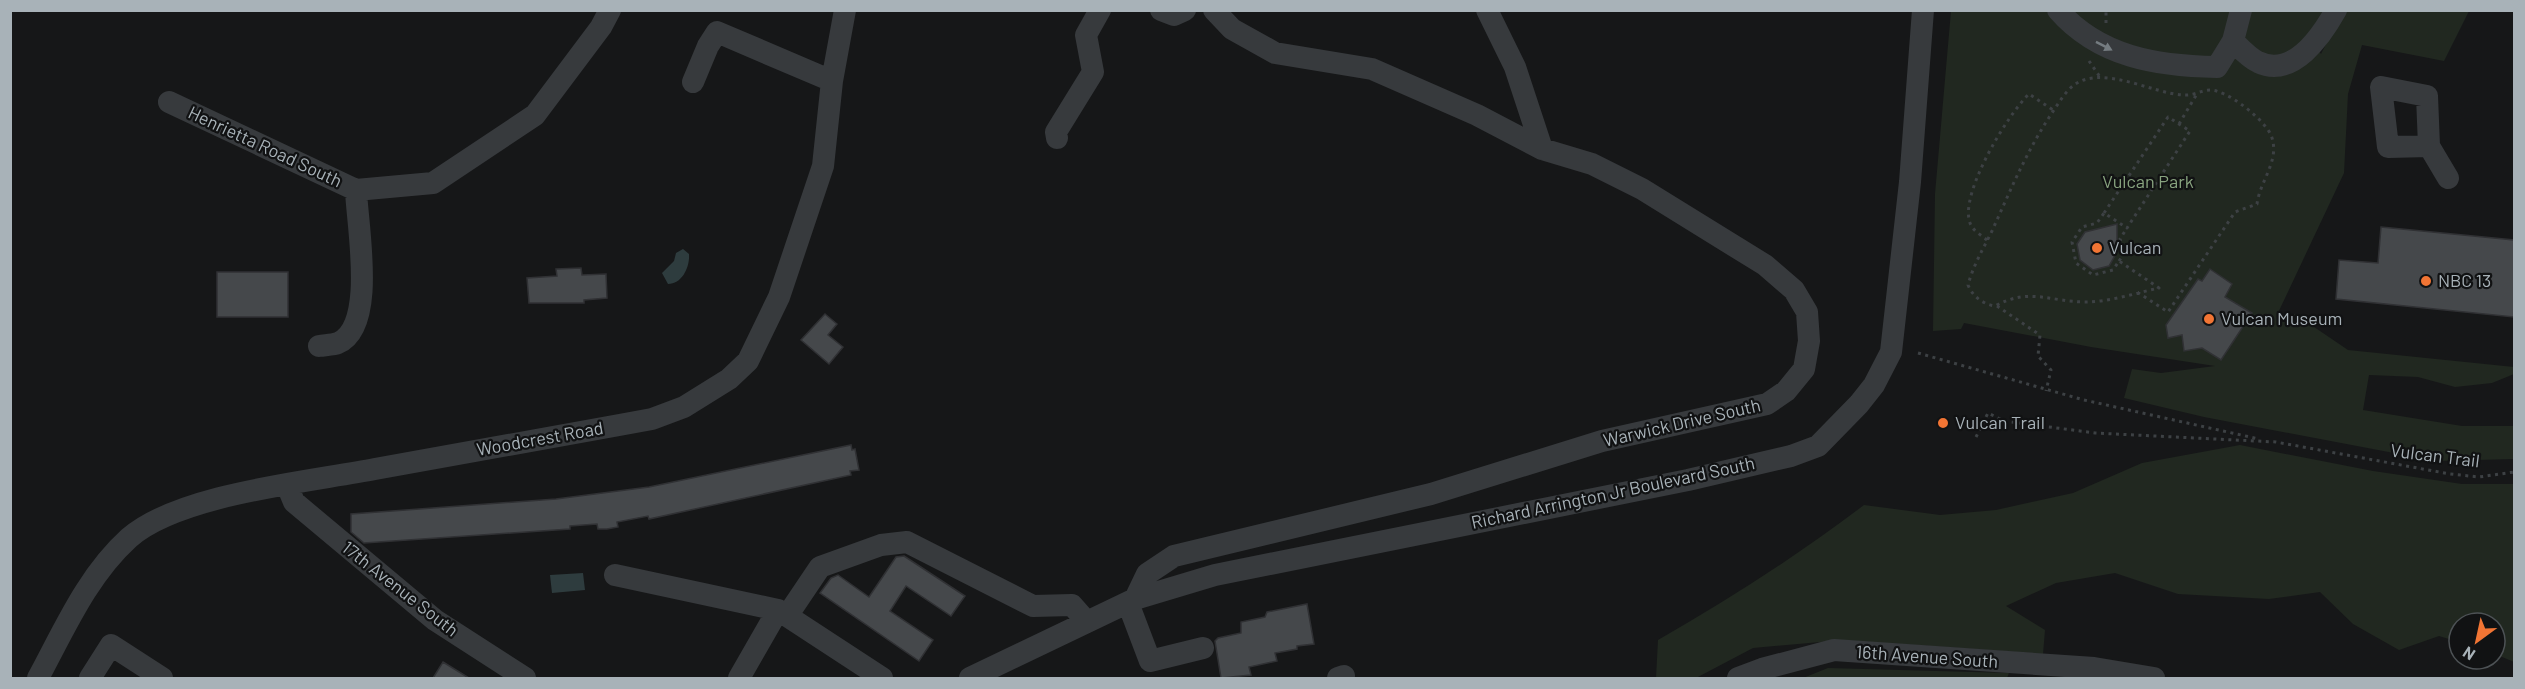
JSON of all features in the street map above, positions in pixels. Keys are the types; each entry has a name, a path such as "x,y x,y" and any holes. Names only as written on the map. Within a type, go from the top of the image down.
{"street":[{"name":"Henrietta Road South","path":"169,102 356,190 433,183 535,115 601,27 610,10"},
{"name":"Woodcrest Road","path":"38,678 85,592 107,561 130,537 163,515 200,503 287,485 652,419 684,407 729,379 748,361 783,286 823,166 832,81 845,10"},
{"path":"1057,138 1056,132 1093,72 1086,35 1100,10"},
{"path":"1161,10 1174,15 1185,10"},
{"name":"Warwick Drive South","path":"1131,601 1147,574 1174,556 1431,494 1602,441 1767,404 1785,391 1804,369 1809,340 1807,312 1794,290 1765,265 1642,189 1592,164 1542,149 1477,115 1372,69 1275,53 1232,29 1214,10"},
{"path":"1487,10 1515,68 1542,149"},
{"name":"Richard Arrington Jr Boulevard South","path":"970,678 1131,601 1215,575 1688,480 1791,456 1818,446 1874,385 1891,352 1910,182 1923,10"},
{"path":"2058,10 2073,27 2108,50 2132,57 2217,67 2233,41 2241,10"},
{"path":"2233,41 2258,62 2270,65 2283,63 2305,53 2314,44 2336,10"},
{"path":"693,82 708,46 717,33 832,81"},
{"path":"2429,146 2448,178"},
{"path":"320,346 339,343 355,326 362,302 356,190"},
{"name":"17th Avenue South","path":"287,485 294,502 435,620 525,678"},
{"path":"739,678 783,613 820,567 881,545 907,542 960,566 1033,606 1072,605 1087,622"},
{"path":"615,575 783,613 882,678"},
{"path":"1131,601 1150,661 1203,648"},
{"path":"90,678 111,645 162,678"},
{"name":"16th Avenue South","path":"1738,678 1762,669 1834,650 2094,668 2154,678"}],"path":[{"path":"2046,391 2051,370 2038,356 2040,335 1996,306 1985,304 1968,285 2020,165 2054,110 2072,86 2100,77 2186,96 2205,88 2220,92 2260,120 2269,132 2275,148 2272,164 2259,188 2257,204 2235,212 2168,312 2137,292"},
{"path":"2179,124 2199,90"},
{"path":"1987,240 1969,221 1976,182 1993,145 2006,120 2029,94 2054,110"},
{"path":"2168,117 2179,124 2190,131 2120,239 2124,252 2119,261 2113,270 2092,274 2076,263 2072,242 2082,227 2097,224 2168,117"},
{"path":"2104,213 2127,228"},
{"path":"1996,306 2027,295 2086,302 2159,288 2119,261"},
{"path":"1918,353 2046,391 2164,420 2276,442"},
{"name":"Vulcan Trail","path":"1976,437 1988,413 2004,421 2095,433 2276,442 2441,473 2480,477 2514,472"}],"green space":[{"name":"Vulcan Park","path":"1951,11 2469,11 2444,61 2362,45 2348,94 2344,173 2277,315 2295,314 2348,350 2514,367 2514,374 2492,383 2455,387 2418,377 2369,375 2363,410 2462,426 2514,426 2514,459 2436,461 2204,417 2124,398 2132,369 2161,373 2215,366 2091,347 1964,323 1961,329 1933,331 1935,194","holes":["2337,22 2321,54 2308,36"]},
{"path":"2240,445 2373,471 2462,484 2514,484 2514,662 2507,659 2507,611 2447,611 2447,638 2439,636 2399,650 2353,624 2320,592 2269,599 2178,594 2115,573 2056,583 2006,606 2045,630 2043,654 1843,640 1753,648 1696,678 1656,678 1658,640 1763,576 1864,505 1940,515 1996,510 2073,493 2142,463"},
{"path":"1828,668 2009,673 2007,678 1803,678"}],"shaded area":[{"path":"683,249 689,254 684,274 677,281 668,284 662,273 674,261 676,253"},
{"path":"583,573 585,590 552,593 550,575"}],"building":[{"name":"Vulcan","path":"2117,224 2117,252 2109,266 2093,270 2080,260 2077,244 2085,232"},
{"name":"NBC 13","path":"2381,227 2514,240 2514,317 2336,299 2339,260 2378,263"},
{"path":"581,268 582,275 606,274 607,298 584,300 584,303 529,303 527,278 557,276 556,269"},
{"name":"Vulcan Museum","path":"2210,269 2232,284 2225,297 2252,313 2221,360 2202,348 2184,351 2182,335 2168,338 2166,325 2198,279 2202,281"},
{"path":"217,272 288,272 288,317 217,317"},
{"path":"825,314 837,324 828,335 843,347 829,364 801,340"},
{"path":"851,445 852,450 855,449 859,470 850,471 851,475 649,519 648,516 617,522 618,527 607,529 598,529 597,524 570,526 570,529 364,543 351,532 351,514 556,499 649,487"},
{"path":"904,556 965,596 951,616 906,586 890,611 933,640 919,661 820,593 831,578 838,575 869,597 896,557"},
{"path":"1307,604 1314,644 1297,646 1297,649 1275,653 1277,661 1249,667 1251,675 1221,678 1215,641 1218,638 1241,633 1241,622 1265,617 1267,612"},
{"path":"443,662 469,678 433,678"}],"place":[{"name":"Vulcan","path":"2097,248"},
{"name":"NBC 13","path":"2426,281"},
{"name":"Vulcan Museum","path":"2209,319"},
{"name":"Vulcan Trail","path":"1943,423"}]}
